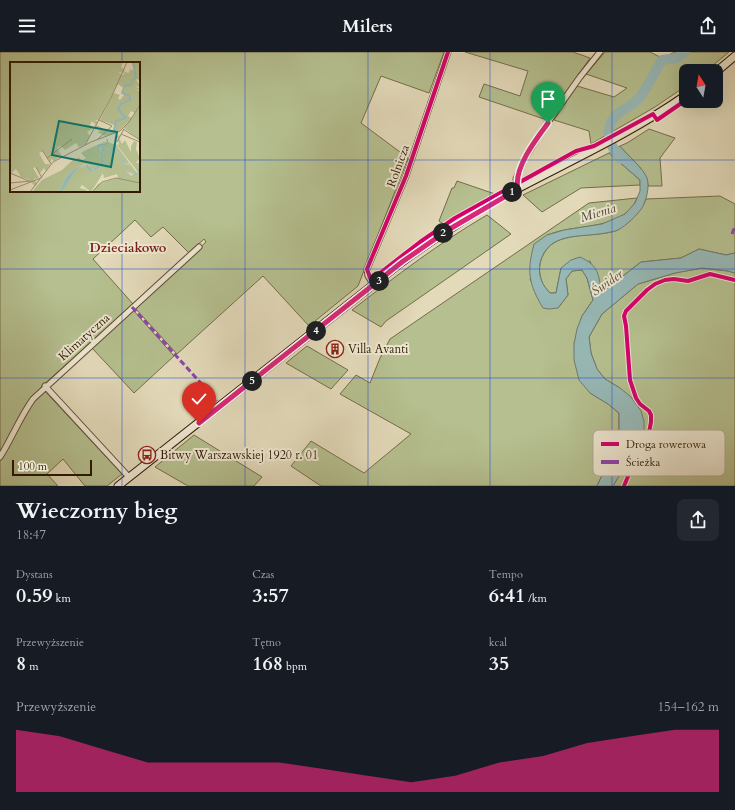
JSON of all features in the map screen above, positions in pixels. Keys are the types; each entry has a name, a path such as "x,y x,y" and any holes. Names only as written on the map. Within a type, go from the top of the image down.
{"main road":[{"path":"723,66 735,56"},
{"path":"118,486 402,262 448,230 518,189 602,146 660,114 679,100"}],"street":[{"name":"Rolnicza","path":"374,285 368,276 367,269 406,176 448,52"},
{"path":"518,189 516,179 524,160 541,132 600,52"},
{"name":"Klimatyczna","path":"0,457 24,411 45,386 199,246"},
{"path":"45,386 129,477"}],"green space":[{"path":"0,52 444,52 429,93 381,76 361,123 408,158 358,286 309,326 263,276 177,354 135,308 206,242 204,239 189,253 163,227 151,237 135,220 93,259 133,304 41,387 122,474 107,486 85,486 63,459 47,474 58,486 0,486"},
{"path":"465,52 573,52 590,58 547,120 479,97 484,84 520,96 528,71"},
{"path":"605,52 650,52 662,58 675,52 729,52 714,64 679,64 679,91 655,107 591,144 589,131 554,120 577,86 614,97 627,88 586,74"},
{"path":"649,129 675,138 660,158 662,186 648,186 645,174 620,146"},
{"path":"609,153 640,180 640,185 581,188 542,212 523,195"},
{"path":"457,181 495,194 443,224 439,221 452,188 454,188"},
{"path":"720,196 735,204 735,253 726,255 699,249 681,258 641,262 602,294 590,261 561,268 556,293 550,293 545,287 540,276 540,263 545,252 552,244 571,237 615,231 644,204 646,199"},
{"path":"637,198 632,207 616,219 606,223 563,230 547,235 530,280 558,308 568,295 566,279 572,271 582,270 587,278 593,300 582,316 574,344 590,393 619,413 619,430 593,430 593,476 602,476 597,486 321,486 291,466 311,441 364,473 411,434 340,394 356,375 370,383 380,358 390,339 589,203"},
{"path":"487,215 511,234 386,321 381,327 352,310 435,248"},
{"path":"702,268 735,273 735,486 613,486 619,476 725,476 725,430 635,430 620,388 605,379 597,369 591,353 589,337 602,314 638,284 675,273"},
{"path":"133,310 174,356 134,393 92,348"},
{"path":"307,346 348,370 331,389 286,363"},
{"path":"194,435 262,477 254,486 188,486 155,467"}],"water":[{"path":"620,146 645,174 648,182 648,190 642,208 625,226 618,230 566,238 550,246 544,253 540,263 540,272 541,280 550,293 556,293 561,268 571,260 580,257 587,260 595,268 599,276 602,294 641,262 681,258 699,249 726,255 735,253 735,273 702,268 675,273 638,284 602,314 589,337 591,353 597,369 605,379 631,397 641,411 644,421 644,430 619,430 619,413 590,393 579,380 574,360 574,344 577,329 582,316 593,300 587,278 582,270 572,271 566,279 568,295 558,308 543,308 534,291 530,277 530,262 534,244 547,235 564,230 602,224 625,214 635,203 640,191 640,180 609,153"},
{"path":"602,476 619,476 613,486 597,486"}],"waterway":[{"name":"Mienia","path":"621,159 613,148 609,136 610,124 619,113 639,98 662,60 677,58 685,52"}],"marked path":[{"path":"732,234 735,226"},
{"path":"132,307 217,401"}],"cycle path":[{"path":"448,52 406,176 367,269 371,280 420,242 455,218 576,151 594,146 653,114 657,120 679,105"},
{"path":"650,430 651,415 636,398 630,380 624,316 626,311 647,290 655,284 665,280 674,279 688,281 710,274 735,280"},
{"path":"624,486 628,476"}],"place":[{"name":"Villa Avanti","path":"335,349"},
{"name":"Bitwy Warszawskiej 1920 r. 01","path":"147,455"}],"district":[{"name":"Dzieciakowo","path":"128,248"}],"route":[{"path":"199,423 402,262 448,230 518,189 516,179 524,160 548,123"}],"water label":[{"name":"Świder","path":"607,283"}]}
